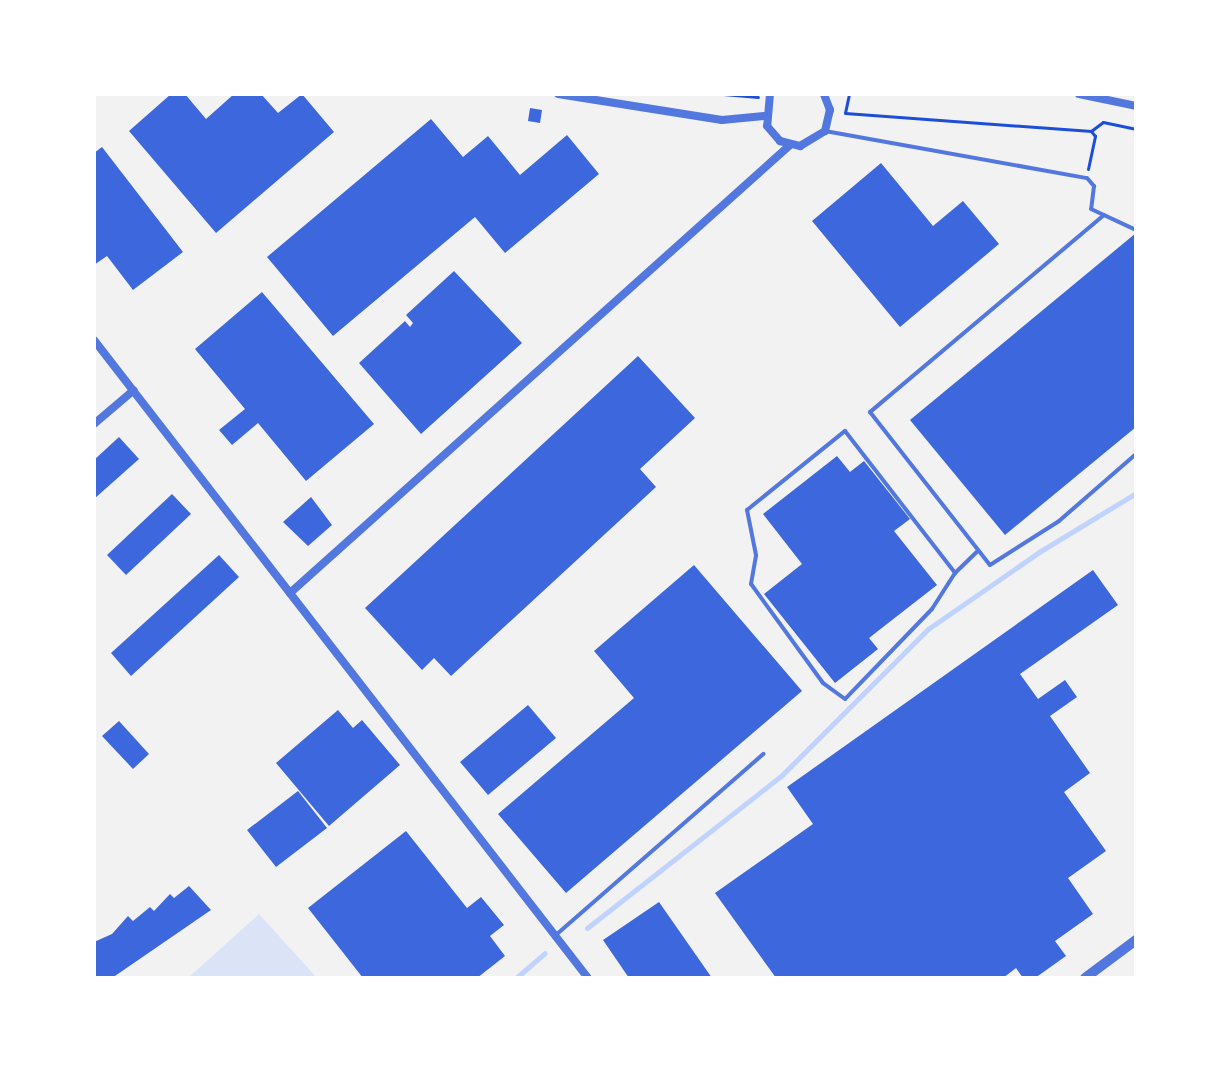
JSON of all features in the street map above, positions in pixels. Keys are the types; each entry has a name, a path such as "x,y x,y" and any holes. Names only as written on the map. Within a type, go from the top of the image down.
{"street":[{"path":"558,94 722,120 764,116"},
{"path":"770,94 764,116 772,135 790,145 810,144 825,131 830,110 824,94"},
{"path":"1079,94 1136,106"},
{"path":"290,593 790,145"},
{"path":"94,340 557,934 588,978"},
{"path":"94,424 134,390"},
{"path":"1085,978 1136,940"}],"lane":[{"path":"825,131 1086,178 1094,186 1091,209 1136,230"},
{"path":"1104,215 870,412 990,565 1059,521 1136,454"},
{"path":"955,573 845,431 747,510 756,555 751,584 823,683 845,699 932,609 955,573 978,551"},
{"path":"557,934 763,754"}],"path":[{"path":"723,94 756,99 761,94"},
{"path":"849,94 845,113 1091,131 1103,122 1136,129"},
{"path":"1086,178 1095,136 1091,131"}],"shaded area":[{"path":"259,914 317,978 188,978"}],"building":[{"path":"171,94 185,94 206,119 234,94 261,94 278,113 302,94 334,132 216,233 129,131"},
{"path":"530,108 542,110 540,123 528,121"},
{"path":"431,119 463,157 488,136 520,175 567,135 599,174 505,253 475,217 333,336 267,257"},
{"path":"102,147 183,252 133,290 107,256 94,265 94,153"},
{"path":"881,163 933,226 963,201 999,244 900,327 812,221"},
{"path":"1136,233 1136,427 1005,535 910,420"},
{"path":"454,271 522,343 421,434 359,363 405,321 410,327 413,323 406,315"},
{"path":"262,292 374,424 306,481 258,423 232,445 219,430 245,409 195,349"},
{"path":"638,356 695,418 640,469 656,487 451,676 434,658 422,670 365,608"},
{"path":"119,437 139,459 94,499 94,460"},
{"path":"837,456 850,472 864,461 910,519 894,531 937,585 869,638 878,649 835,683 764,594 802,564 763,514"},
{"path":"172,494 191,514 126,575 107,555"},
{"path":"311,497 332,525 308,546 283,522"},
{"path":"219,555 239,577 131,676 111,653"},
{"path":"694,565 802,691 566,893 498,814 634,698 594,651"},
{"path":"1093,570 1118,605 1020,674 1038,699 1065,680 1077,697 1050,716 1090,773 1064,792 1106,851 1068,878 1093,914 1055,941 1066,956 1035,978 1023,978 1016,968 1003,978 776,978 715,893 813,824 787,787"},
{"path":"528,705 556,738 488,795 460,762"},
{"path":"338,710 353,728 362,720 400,765 329,826 276,763"},
{"path":"119,721 149,754 133,769 102,736"},
{"path":"298,791 327,828 276,867 247,830"},
{"path":"406,831 467,908 481,897 504,925 490,936 505,956 477,978 363,978 308,908"},
{"path":"189,886 211,910 112,978 94,978 94,942 112,934 128,916 133,921 150,907 154,911 170,894 174,898"},
{"path":"659,902 712,978 629,978 603,940"}],"waterway":[{"path":"587,928 782,775 928,629 1039,552 1136,493"},
{"path":"516,978 545,953"}]}
